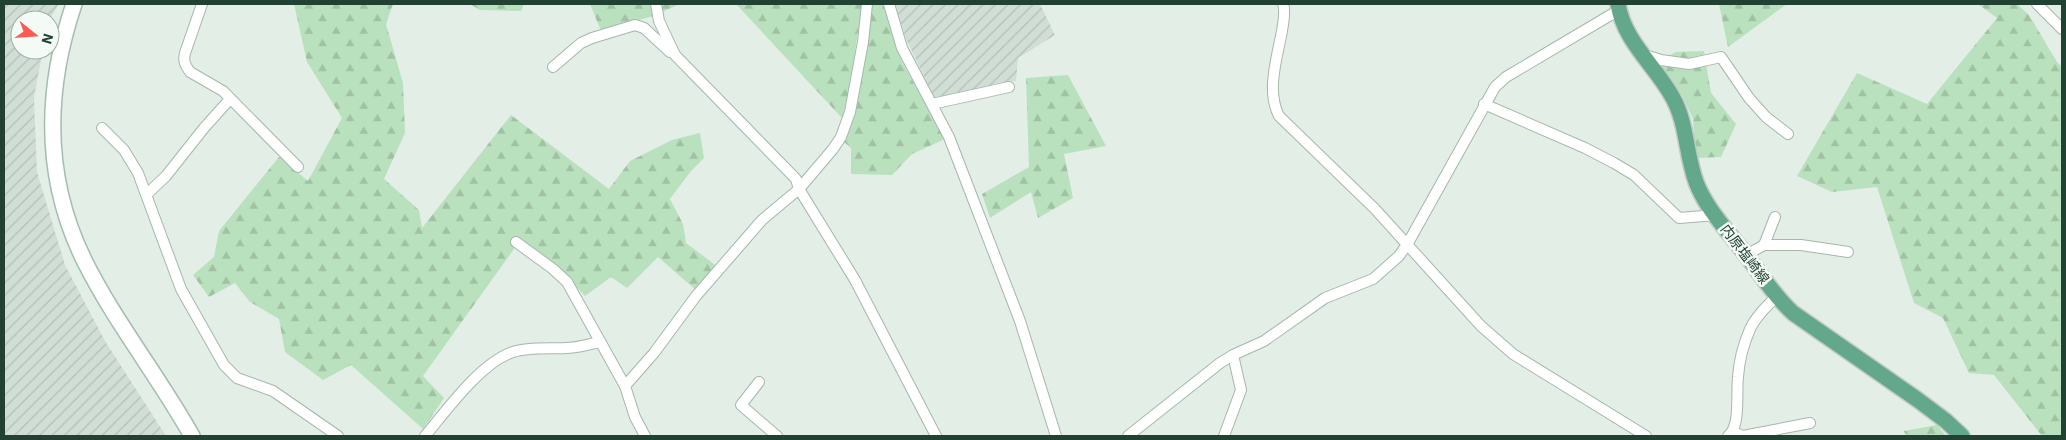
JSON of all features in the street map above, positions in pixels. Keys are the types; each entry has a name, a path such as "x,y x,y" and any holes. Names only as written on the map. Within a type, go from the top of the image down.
{"main road":[{"name":"内原塩崎線","path":"1619,7 1629,36 1674,100 1681,117 1697,183 1716,215 1777,296 1793,313 1918,400 1962,436"}],"street":[{"path":"74,4 56,66 54,89 55,159 59,190 85,262 192,436"},
{"path":"202,4 184,60 190,72 223,91 298,166"},
{"path":"656,4 659,21 675,55"},
{"path":"625,386 654,353 696,296 762,220 799,189 833,149 850,112 867,4"},
{"path":"889,4 904,53 949,137 1020,321 1056,436"},
{"path":"1283,4 1283,24 1272,92 1273,106 1279,116 1408,243 1481,326 1513,354 1646,436"},
{"path":"2037,4 2062,29"},
{"path":"1128,436 1233,355 1264,341 1325,298 1373,279 1399,256 1408,243 1495,87 1506,77 1619,7"},
{"path":"553,66 581,43 635,25 644,28 675,55 796,179 799,189 855,280 936,436"},
{"path":"1641,54 1661,60 1689,64 1721,57 1749,98 1766,117 1788,134"},
{"path":"932,104 1009,87"},
{"path":"147,194 166,176 230,99"},
{"path":"1484,104 1585,148 1614,163 1634,175 1679,218 1716,215"},
{"path":"102,128 113,137 133,162 147,194 181,289 224,366 236,378 273,391 338,436"},
{"path":"1764,245 1775,217"},
{"path":"516,242 553,269 567,282 625,386 645,436"},
{"path":"1746,255 1764,245 1802,245 1848,252"},
{"path":"1777,296 1758,316 1750,329 1745,343 1738,377 1736,424 1731,434 1743,436 1791,432 1810,423"},
{"path":"425,436 457,397 486,368 500,358 523,350 569,348 600,342"},
{"path":"1224,436 1241,390 1233,355"},
{"path":"759,382 741,405 777,436"}],"shaded area":[{"path":"4,4 59,4 55,10 10,10 10,60 41,60 34,97 37,172 65,265 105,341 166,436 4,436"},
{"path":"895,4 1040,4 1055,35 1018,58 1016,81 998,83 936,101 906,39"}],"green space":[{"path":"294,4 393,4 386,24 403,83 405,133 384,179 419,210 422,228 511,115 609,189 630,161 672,140 700,133 704,158 691,171 670,199 683,224 686,243 718,267 697,291 658,257 627,288 611,277 585,296 555,265 519,242 423,376 444,398 423,429 351,365 323,380 285,352 279,319 250,302 235,283 209,297 193,275 214,257 219,231 279,157 308,181 342,118 307,62"},
{"path":"470,4 524,4 521,11 480,10"},
{"path":"590,4 680,4 653,16 601,31"},
{"path":"736,4 862,4 850,86 842,118"},
{"path":"869,4 885,4 902,62 945,139 912,154 892,175 851,174 851,148 843,141 856,110"},
{"path":"1719,4 1787,4 1728,47"},
{"path":"1978,4 2017,4 2029,15 2057,62 2062,67 2062,436 2042,436 1994,375 1969,373 1943,318 1914,303 1877,187 1832,192 1797,176 1857,73 1927,104 1997,18"},
{"path":"1704,51 1711,93 1736,124 1721,157 1695,158 1693,119 1682,95 1659,63 1675,52"},
{"path":"1068,75 1106,146 1064,154 1073,198 1038,218 1031,192 990,218 982,194 1029,167 1026,78"},
{"path":"1937,425 1946,436 1906,436 1904,431"}]}
